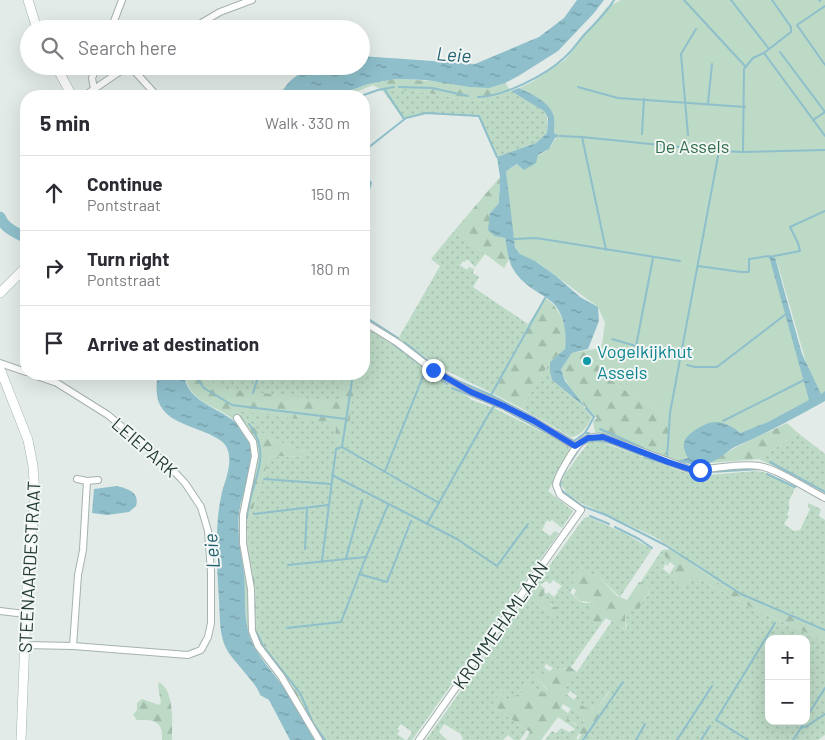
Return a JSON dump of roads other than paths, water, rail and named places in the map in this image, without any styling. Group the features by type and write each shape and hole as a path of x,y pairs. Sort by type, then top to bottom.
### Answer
{"street":[{"path":"28,0 34,20"},
{"path":"114,20 122,0"},
{"path":"206,20 220,12 252,0"},
{"path":"61,75 69,90"},
{"path":"93,75 94,89 115,75"},
{"path":"137,75 151,90"},
{"path":"0,294 20,273"},
{"path":"370,326 398,343 433,370 471,392 534,421 575,446 588,438 597,436 689,469 757,466 770,469 825,498"},
{"path":"0,363 20,370"},
{"name":"STEENAARDESTRAAT","path":"0,369 28,440 33,466 35,496 24,645 21,740"},
{"name":"LEIEPARK","path":"24,645 73,646 184,656 201,650 208,637 211,623 211,572 208,531 201,506 185,483 169,466 108,415 57,382 50,380"},
{"path":"237,418 253,442 255,456 242,515 243,543 251,589 252,631 258,646 281,676 319,740"},
{"name":"KROMMEHAMLAAN","path":"419,740 581,510 560,495 556,485 559,475 575,446"},
{"path":"77,479 87,481 98,480"},
{"path":"73,646 78,575 83,550 87,481"},
{"path":"0,611 26,614"}],"water":[{"name":"Leie","path":"577,0 604,0 558,51 520,75 505,83 489,88 469,87 426,80 396,79 368,84 352,90 283,90 299,75 370,75 370,57 475,64 539,37 564,18"},
{"path":"519,88 540,99 549,107 554,117 554,133 560,136 555,138 549,149 538,155 536,163 524,170 517,164 506,171 515,247 520,254 535,261 580,297 598,307 599,321 588,349 572,353 561,369 565,381 586,408 552,380 550,362 565,349 565,330 559,311 552,302 526,284 517,275 510,262 505,238 495,236 488,230 490,213 499,203 500,177 497,157 536,143 547,133 548,118 544,111 511,91"},
{"path":"769,256 775,258 802,354 821,394 825,391 825,401 772,430 735,447 713,462 696,465 675,461 688,458 684,448 685,440 691,433 703,425 713,422 722,423 740,433 768,422 809,400"},
{"name":"Leie","path":"158,380 186,380 192,393 207,405 235,422 248,439 251,448 250,466 239,513 247,627 256,650 288,694 315,740 290,740 269,700 260,695 259,691 224,645 220,620 217,532 219,505 227,476 229,453 224,443 168,415 158,400"},
{"path":"117,486 135,494 136,506 129,512 107,515 92,513 94,489"}],"waterway":[{"path":"478,97 499,93 524,84 556,65 604,14 614,0"},
{"path":"684,0 745,66"},
{"path":"731,0 769,49"},
{"path":"772,0 791,27 791,32 764,53 825,136"},
{"path":"825,6 797,25 825,65"},
{"path":"688,135 681,54 696,29"},
{"path":"780,52 825,112"},
{"path":"666,457 670,413 719,151 743,152 744,69 753,58 764,53"},
{"path":"708,103 712,64"},
{"path":"370,93 394,87"},
{"path":"399,87 432,88 468,96"},
{"path":"578,87 618,98 745,107"},
{"path":"385,90 404,119"},
{"path":"642,134 644,99"},
{"path":"813,120 825,112"},
{"path":"370,146 406,118 426,113 479,116 497,157"},
{"path":"560,136 582,137 606,250"},
{"path":"582,137 719,151"},
{"path":"743,152 825,150"},
{"path":"370,182 370,186"},
{"path":"769,257 800,251 790,227 825,211"},
{"path":"0,217 8,227 20,235"},
{"path":"514,239 536,238 680,261"},
{"path":"698,266 749,272 749,259 769,256"},
{"path":"612,339 636,346 653,258"},
{"path":"456,380 491,395 545,298"},
{"path":"687,365 717,367 786,314"},
{"path":"370,320 398,338"},
{"path":"404,342 442,372"},
{"path":"392,343 402,351"},
{"path":"645,348 679,358"},
{"path":"406,354 447,384"},
{"path":"385,471 424,374"},
{"path":"723,421 806,379"},
{"path":"198,380 204,388 232,405 346,419"},
{"path":"253,393 257,380"},
{"path":"342,447 352,380"},
{"path":"452,388 494,405"},
{"path":"491,395 535,418"},
{"path":"427,524 487,417 494,406 498,407"},
{"path":"586,408 594,417 585,433 589,433"},
{"path":"505,410 560,440"},
{"path":"247,518 260,459 260,448 249,424"},
{"path":"600,429 643,448"},
{"path":"557,431 574,441 585,433"},
{"path":"585,443 591,441 606,442 641,455"},
{"path":"570,463 581,446"},
{"path":"322,561 336,449 342,447 439,503"},
{"path":"644,457 694,473 760,469"},
{"path":"770,462 825,492"},
{"path":"567,467 561,479 560,489 582,506 606,515 665,545 741,594 825,630"},
{"path":"767,474 795,487"},
{"path":"332,475 457,539 497,566 528,524"},
{"path":"264,479 331,484"},
{"path":"346,558 362,500"},
{"path":"254,514 328,505"},
{"path":"366,557 388,505"},
{"path":"305,549 307,508"},
{"path":"590,516 609,524"},
{"path":"359,574 387,582 411,521"},
{"path":"615,527 652,548"},
{"path":"287,628 341,622 366,557 288,565"},
{"path":"748,740 716,720 775,623"},
{"path":"257,633 263,646 300,693 313,723 325,740"},
{"path":"583,740 623,682"},
{"path":"677,740 712,686"},
{"path":"810,712 825,688"},
{"path":"793,740 801,728 825,714"},
{"path":"636,740 645,724"},
{"path":"701,740 710,726"}],"place":[{"name":"Vogelkijkhut Assels","path":"587,361"}],"park label":[{"name":"De Assels","path":"692,146"}]}
